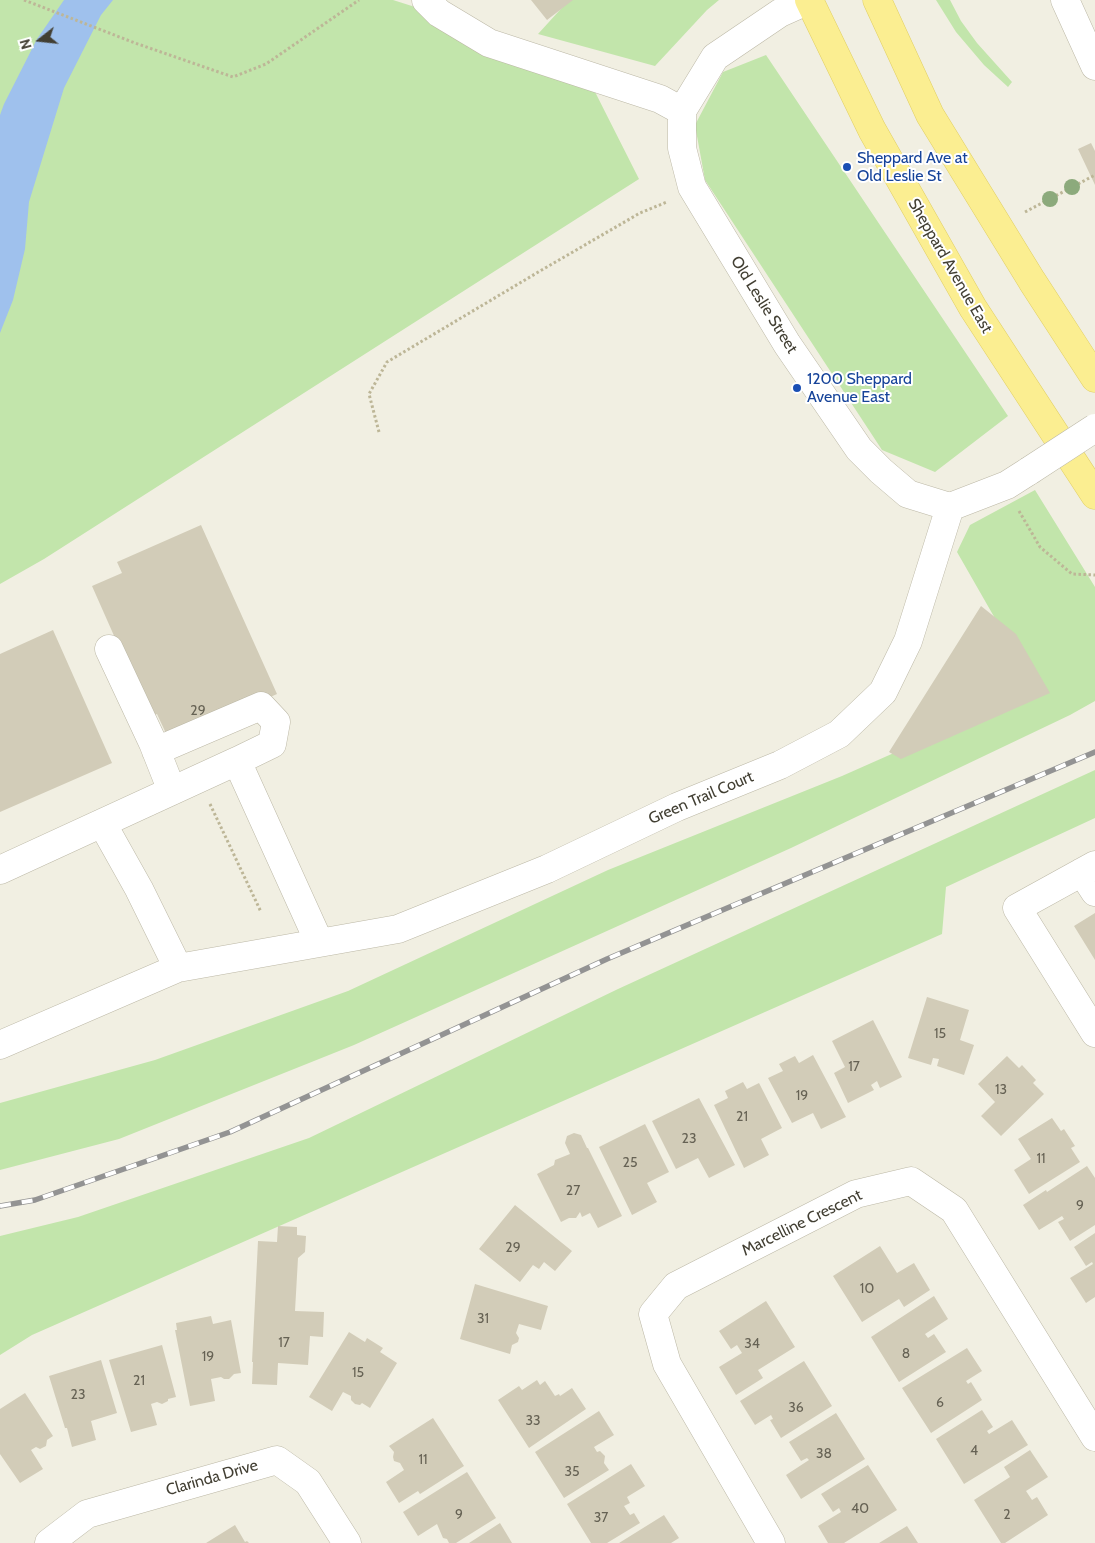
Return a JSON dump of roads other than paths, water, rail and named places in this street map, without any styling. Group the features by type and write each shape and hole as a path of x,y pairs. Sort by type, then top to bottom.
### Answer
{"main road":[{"name":"Sheppard Avenue East","path":"809,0 872,130 973,308 1095,495"},
{"path":"877,0 930,115 1032,281 1095,378"}],"street":[{"path":"426,0 439,13 489,43 660,100 682,111 715,57 780,13 809,0"},
{"path":"1065,0 1095,66"},
{"name":"Old Leslie Street","path":"682,111 682,148 692,187 787,344 859,449 881,471 908,494 950,507"},
{"path":"950,507 1007,485 1095,428"},
{"name":"Green Trail Court","path":"0,1045 178,968 398,929 547,869 677,807 780,765 839,734 883,692 908,641 950,507"},
{"path":"109,649 156,751 172,791"},
{"path":"0,870 272,744 276,722 261,706 156,751"},
{"path":"237,761 319,942"},
{"path":"102,823 139,889 178,968"},
{"path":"1091,876 1017,908 1095,1033"},
{"name":"Marcelline Crescent","path":"771,1543 667,1364 653,1314 676,1286 856,1194 911,1181 954,1210 1095,1436"},
{"name":"Clarinda Drive","path":"49,1543 87,1514 277,1460 308,1482 347,1543"}],"water":[{"path":"64,0 113,0 101,15 64,88 29,202 25,249 13,300 0,333 0,115 37,39"}],"railway":[{"path":"0,1206 35,1200 230,1132 607,959 1095,752"}],"place":[{"name":"Sheppard Ave at Old Leslie St","path":"847,167"},
{"name":"1200 Sheppard Avenue East","path":"797,388"}]}
